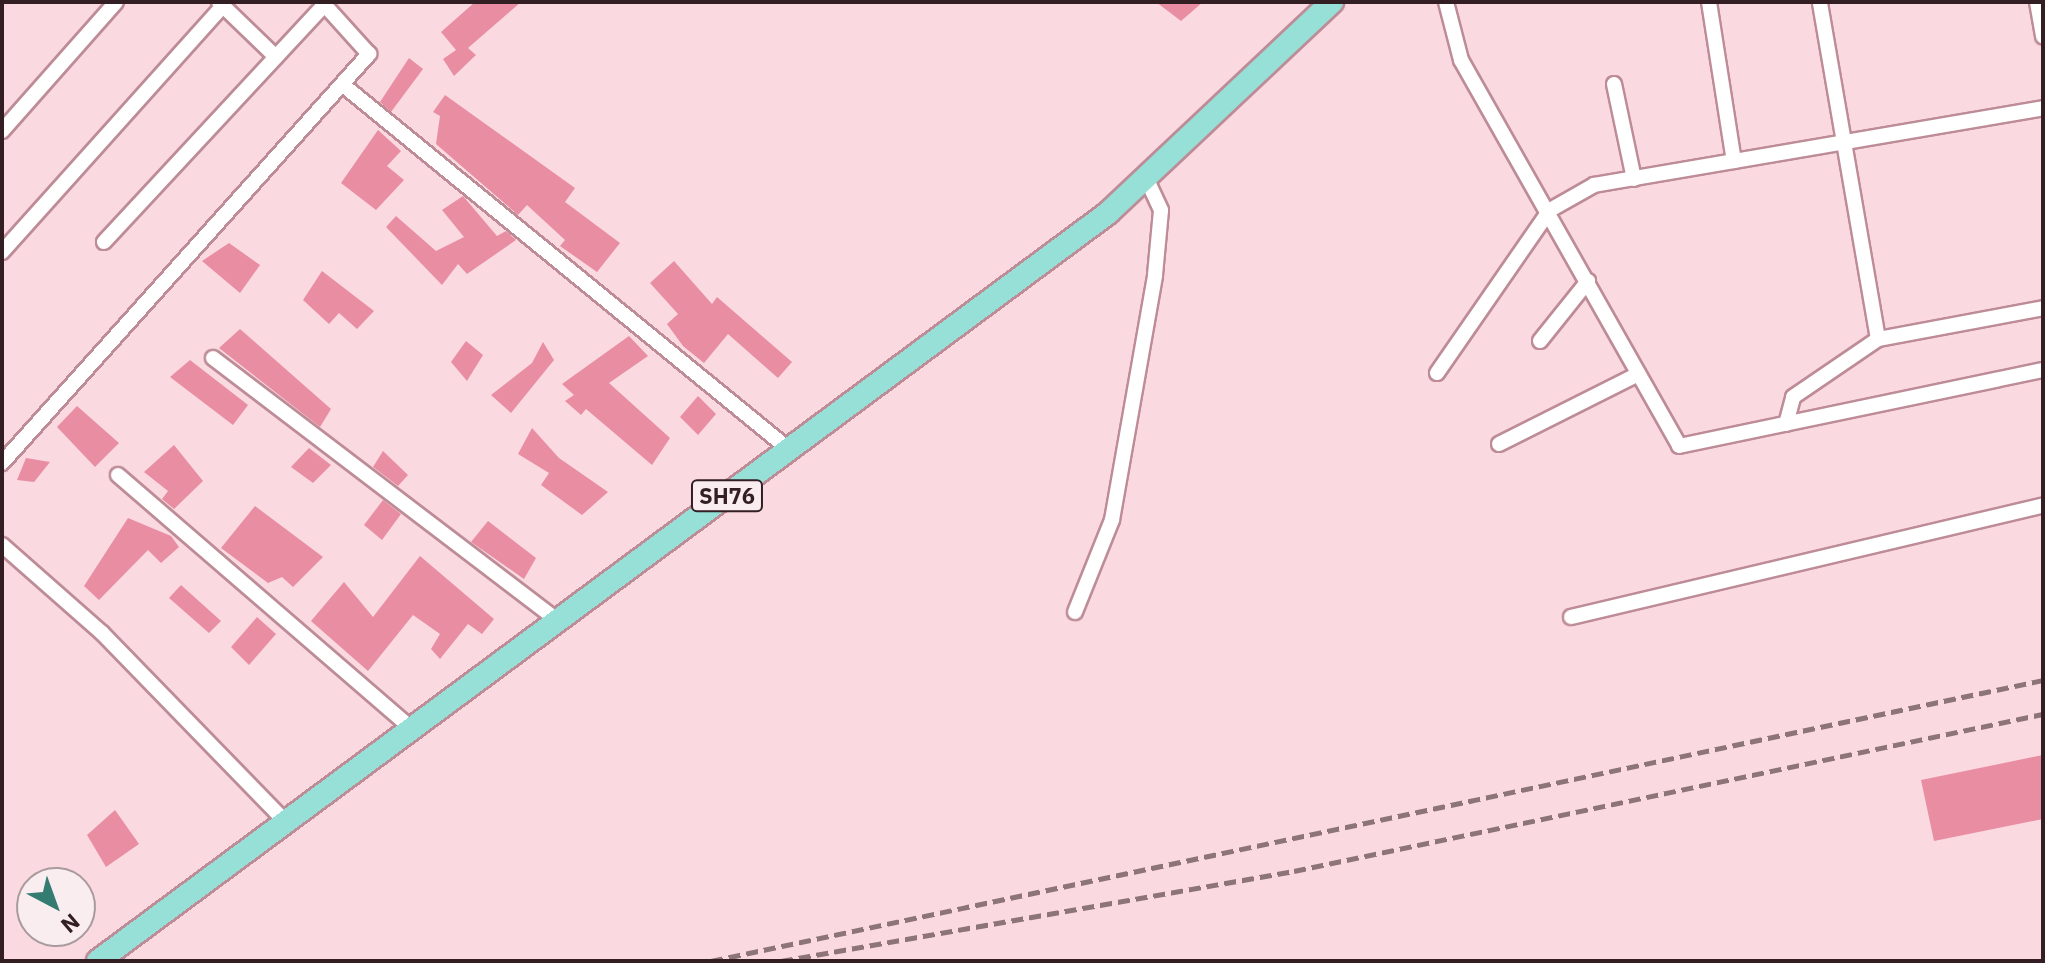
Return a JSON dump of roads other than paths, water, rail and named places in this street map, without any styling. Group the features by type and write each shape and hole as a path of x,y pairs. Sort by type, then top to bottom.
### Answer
{"main road":[{"name":"SH76","path":"98,961 557,620 791,451 1146,178 1332,2"}],"street":[{"path":"2,131 116,2"},
{"path":"1446,2 1461,60 1550,210 1679,446 2043,370"},
{"path":"1709,2 1734,161"},
{"path":"1820,2 1878,339"},
{"path":"2037,2 2043,36"},
{"path":"2,252 221,4 276,57"},
{"path":"2,463 369,54 323,4 104,242"},
{"path":"1614,84 1634,179"},
{"path":"343,85 791,451"},
{"path":"1437,373 1550,210 1594,185 2043,108"},
{"path":"1075,612 1112,520 1155,275 1161,210 1146,178"},
{"path":"1540,341 1588,281"},
{"path":"1786,424 1793,397 1878,339 2043,308"},
{"path":"213,358 557,620"},
{"path":"1499,444 1638,374"},
{"path":"118,475 411,728"},
{"path":"1571,617 2043,505"},
{"path":"2,545 102,633 285,821"}],"railway":[{"path":"711,961 2043,680"},
{"path":"781,961 1294,871 2043,714"}]}
